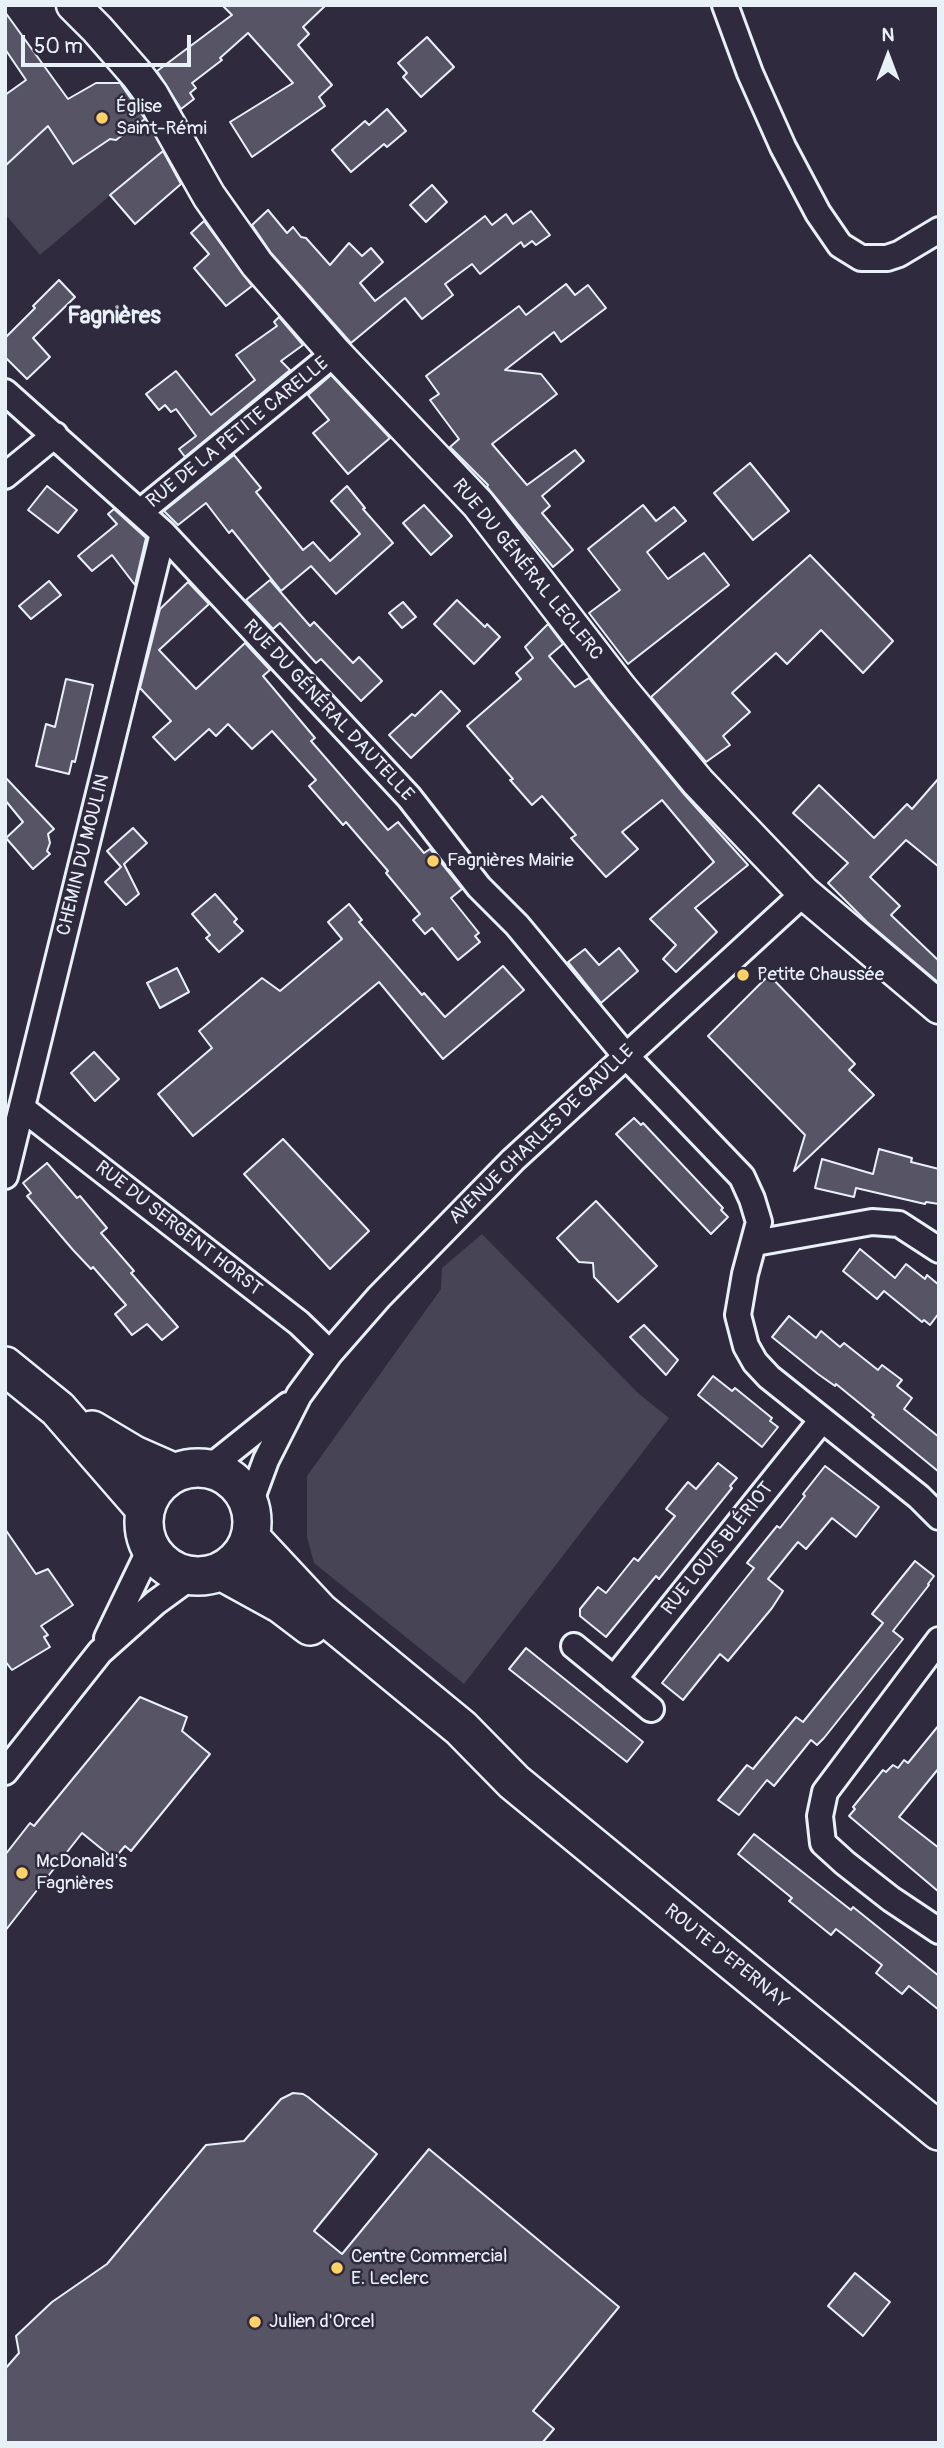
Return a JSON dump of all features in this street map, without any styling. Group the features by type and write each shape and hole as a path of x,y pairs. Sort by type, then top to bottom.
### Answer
{"main road":[{"path":"5,1366 58,1409 134,1455 192,1471 223,1473 232,1480 243,1492 250,1521 239,1557 206,1574 178,1573 161,1564 150,1549 144,1524 145,1508 162,1482 192,1471"},
{"path":"58,1409 145,1508"},
{"name":"ROUTE D'EPERNAY","path":"250,1521 320,1612 461,1728 514,1782 939,2131"},
{"name":"ROUTE D'EPERNAY","path":"206,1574 281,1604 466,1751 514,1782"}],"street":[{"name":"RUE DU GÉNÉRAL LECLERC","path":"73,5 152,95 209,196 257,264 335,353 478,503 620,688 698,782 804,892 939,1007"},
{"path":"725,5 750,73 783,148 818,213 841,246 861,258 887,258 899,254 939,230"},
{"name":"RUE DE LA PETITE CARELLE","path":"140,512 335,353"},
{"name":"RUE DU GÉNÉRAL DAUTELLE","path":"5,392 163,533 409,797 479,887 517,925 625,1055 742,1177 759,1222 738,1315 746,1346 755,1362 769,1377 919,1497 939,1517"},
{"path":"5,476 55,435"},
{"name":"CHEMIN DU MOULIN","path":"5,1176 163,533"},
{"name":"AVENUE CHARLES DE GAULLE","path":"250,1521 266,1460 299,1395 330,1353 379,1297 477,1194 804,892"},
{"name":"RUE DU SERGENT HORST","path":"22,1108 288,1315 330,1353"},
{"path":"755,1243 872,1222 899,1224 939,1250"},
{"name":"AVENUE CHARLES DE GAULLE","path":"192,1471 299,1395"},
{"name":"RUE LOUIS BLÉRIOT","path":"614,1679 822,1420"},
{"path":"100,1651 150,1549"},
{"path":"5,1772 100,1651 155,1603 206,1574"},
{"path":"939,1640 825,1792 820,1816 823,1843 891,1899 939,1931"},
{"path":"574,1646 651,1709"}],"shaded area":[{"path":"151,115 167,147 40,255 5,214 5,167 49,124 77,163 116,135 121,140 122,136 138,124 142,125"},
{"path":"482,1234 638,1393 669,1418 464,1684 314,1563 307,1537 307,1476 441,1289 442,1268"}],"building":[{"path":"222,5 326,5 303,27 309,34 298,45 332,85 319,97 325,106 252,157 230,122 293,83 248,33 220,58 222,60 192,83 196,88 190,93 194,99 181,109 157,71 232,15"},
{"path":"5,12 68,99 96,83 120,83 145,119 116,140 110,139 73,164 48,126 5,166 5,95 26,80 5,49"},
{"path":"427,37 454,67 421,97 403,77 407,73 398,63"},
{"path":"387,109 406,131 387,147 384,144 351,172 332,150 365,121 369,125"},
{"path":"163,151 181,184 135,224 110,195"},
{"path":"432,185 447,202 426,222 410,205"},
{"path":"268,210 287,233 293,227 330,265 349,243 362,256 371,248 383,262 360,283 375,301 485,216 492,225 506,214 513,224 531,211 550,235 536,245 532,241 524,247 521,242 480,274 472,264 445,284 453,295 422,319 405,298 351,343 271,253 252,225"},
{"path":"204,221 252,286 226,306 194,268 209,254 191,233"},
{"path":"59,280 75,297 33,338 50,357 27,379 5,357 5,338"},
{"path":"566,284 575,295 588,285 606,308 561,342 554,332 505,370 541,374 557,394 492,444 527,485 575,450 584,461 542,496 550,506 542,513 573,550 553,567 488,485 450,447 459,439 430,400 439,394 426,376 519,306 526,315"},
{"path":"279,317 303,345 281,361 290,370 185,457 179,449 196,436 176,409 171,412 165,405 159,410 146,394 176,371 211,415 255,380 236,355 277,326 274,322"},
{"path":"331,375 390,438 348,474 313,433 329,420 308,395"},
{"path":"234,455 261,488 256,492 303,550 313,542 330,561 360,534 331,501 347,486 393,543 336,594 311,566 281,591 232,530 229,533 206,503 178,525 164,511"},
{"path":"750,463 789,511 753,540 714,493"},
{"path":"47,486 77,510 58,533 28,510"},
{"path":"424,505 452,536 431,555 403,523"},
{"path":"643,505 656,521 674,507 686,521 647,552 668,579 704,553 729,585 628,664 589,613 620,590 588,549"},
{"path":"114,509 146,538 135,585 112,555 92,571 78,556 117,524 108,514"},
{"path":"810,555 893,641 863,673 821,630 787,664 776,653 732,693 750,712 723,736 730,745 706,762 651,697"},
{"path":"270,580 310,626 314,622 353,663 359,657 382,681 361,701 321,659 316,663 280,623 273,629 246,600"},
{"path":"49,581 61,595 31,619 19,606"},
{"path":"188,582 209,604 159,650 196,689 245,643 270,670 263,676 315,738 311,741 388,830 398,822 424,853 430,849 462,889 451,898 479,933 475,936 480,942 458,960 432,928 425,934 413,920 420,914 386,873 388,871 346,822 343,825 309,786 316,780 272,731 252,749 228,724 216,736 209,729 175,760 153,737 171,721 140,688 160,609"},
{"path":"457,600 485,627 487,624 500,637 474,664 434,624"},
{"path":"403,602 416,617 402,628 389,613"},
{"path":"548,624 563,644 549,656 575,687 589,678 684,794 748,865 695,908 717,932 676,972 663,959 676,945 650,919 714,862 662,800 622,832 638,849 606,877 571,838 576,835 542,796 532,805 467,726 521,679 516,673 533,658 525,647"},
{"path":"66,679 93,685 75,762 72,761 69,774 36,766 46,724 55,727"},
{"path":"441,691 460,711 411,758 389,735 412,714 415,716"},
{"path":"5,777 54,829 48,834 50,843 47,851 50,854 33,869 6,838 23,822 5,800"},
{"path":"939,778 939,867 906,840 870,877 900,906 891,915 939,961 939,983 867,922 828,883 848,863 793,813 819,785 874,838 907,804 912,809"},
{"path":"133,828 147,843 124,864 139,894 126,905 105,882 121,867 107,851"},
{"path":"215,894 237,919 234,922 243,931 219,952 206,938 210,935 192,914"},
{"path":"349,904 362,920 359,922 422,995 424,993 445,1017 503,966 524,990 443,1059 379,982 193,1136 158,1094 212,1048 199,1031 262,978 280,991 342,939 328,922"},
{"path":"619,948 638,971 601,1003 568,962 585,949 599,965"},
{"path":"177,968 189,992 160,1008 147,983"},
{"path":"769,975 855,1064 849,1070 874,1095 794,1171 805,1135 708,1036"},
{"path":"94,1052 119,1079 95,1101 71,1073"},
{"path":"634,1118 641,1125 643,1123 723,1208 721,1210 728,1217 711,1234 616,1134"},
{"path":"283,1139 369,1231 330,1269 244,1174"},
{"path":"879,1149 912,1158 911,1162 939,1169 939,1204 925,1204 856,1188 854,1197 815,1188 822,1159 873,1174"},
{"path":"47,1163 107,1228 101,1233 134,1271 131,1273 178,1327 162,1340 147,1324 132,1335 115,1314 126,1305 93,1267 91,1269 73,1250 27,1196 31,1193 23,1183"},
{"path":"596,1201 657,1266 618,1302 594,1277 593,1263 579,1262 557,1238"},
{"path":"860,1249 895,1278 906,1264 925,1279 927,1275 939,1285 939,1313 930,1325 924,1320 922,1322 884,1291 877,1299 843,1271"},
{"path":"789,1316 816,1338 821,1331 840,1347 844,1343 878,1370 882,1365 902,1380 897,1386 912,1398 904,1409 939,1437 939,1472 836,1384 835,1386 818,1374 772,1337"},
{"path":"644,1325 678,1360 666,1375 630,1337"},
{"path":"713,1376 732,1391 735,1388 772,1418 770,1421 778,1427 762,1447 698,1395"},
{"path":"718,1463 737,1478 730,1486 732,1488 659,1579 656,1576 606,1637 580,1616 580,1609 598,1587 606,1593 634,1558 638,1561 675,1516 666,1509 688,1482 696,1489"},
{"path":"825,1466 879,1507 856,1537 832,1518 806,1549 798,1542 768,1579 783,1591 772,1608 728,1661 720,1654 683,1700 662,1683 754,1568 747,1563 777,1526 780,1528"},
{"path":"5,1529 36,1574 48,1569 73,1605 41,1626 48,1635 44,1637 50,1647 12,1670 5,1661"},
{"path":"915,1561 934,1576 893,1631 903,1639 824,1738 817,1745 811,1740 774,1786 767,1780 739,1815 718,1800 747,1765 753,1769 796,1717 803,1722 883,1623 872,1614"},
{"path":"526,1648 643,1742 627,1762 509,1669"},
{"path":"140,1697 187,1717 182,1731 210,1754 131,1851 125,1846 114,1859 82,1833 5,1931 5,1855 30,1823 34,1826"},
{"path":"939,1725 939,1768 899,1817 939,1848 939,1892 849,1816 855,1809 853,1807 883,1770 886,1772 893,1765 898,1768 904,1760 908,1763"},
{"path":"754,1834 851,1910 853,1907 939,1976 939,2010 909,1986 902,1994 876,1973 882,1965 836,1929 831,1935 789,1901 792,1898 738,1854"},
{"name":"Centre Commercial E. Leclerc","path":"293,2093 308,2097 377,2154 314,2231 342,2254 429,2149 619,2307 533,2411 554,2429 542,2443 5,2443 5,2369 19,2353 16,2336 52,2302 107,2264 206,2145 244,2141 281,2099"},
{"path":"855,2273 890,2302 863,2336 828,2306"}],"place":[{"name":"Église Saint-Rémi","path":"102,118"},
{"name":"Fagnières Mairie","path":"433,861"},
{"name":"Petite Chaussée","path":"743,975"},
{"name":"McDonald's Fagnières","path":"22,1873"},
{"name":"Centre Commercial E. Leclerc","path":"337,2268"},
{"name":"Julien d'Orcel","path":"255,2322"}],"district":[{"name":"Fagnières","path":"114,317"}]}
